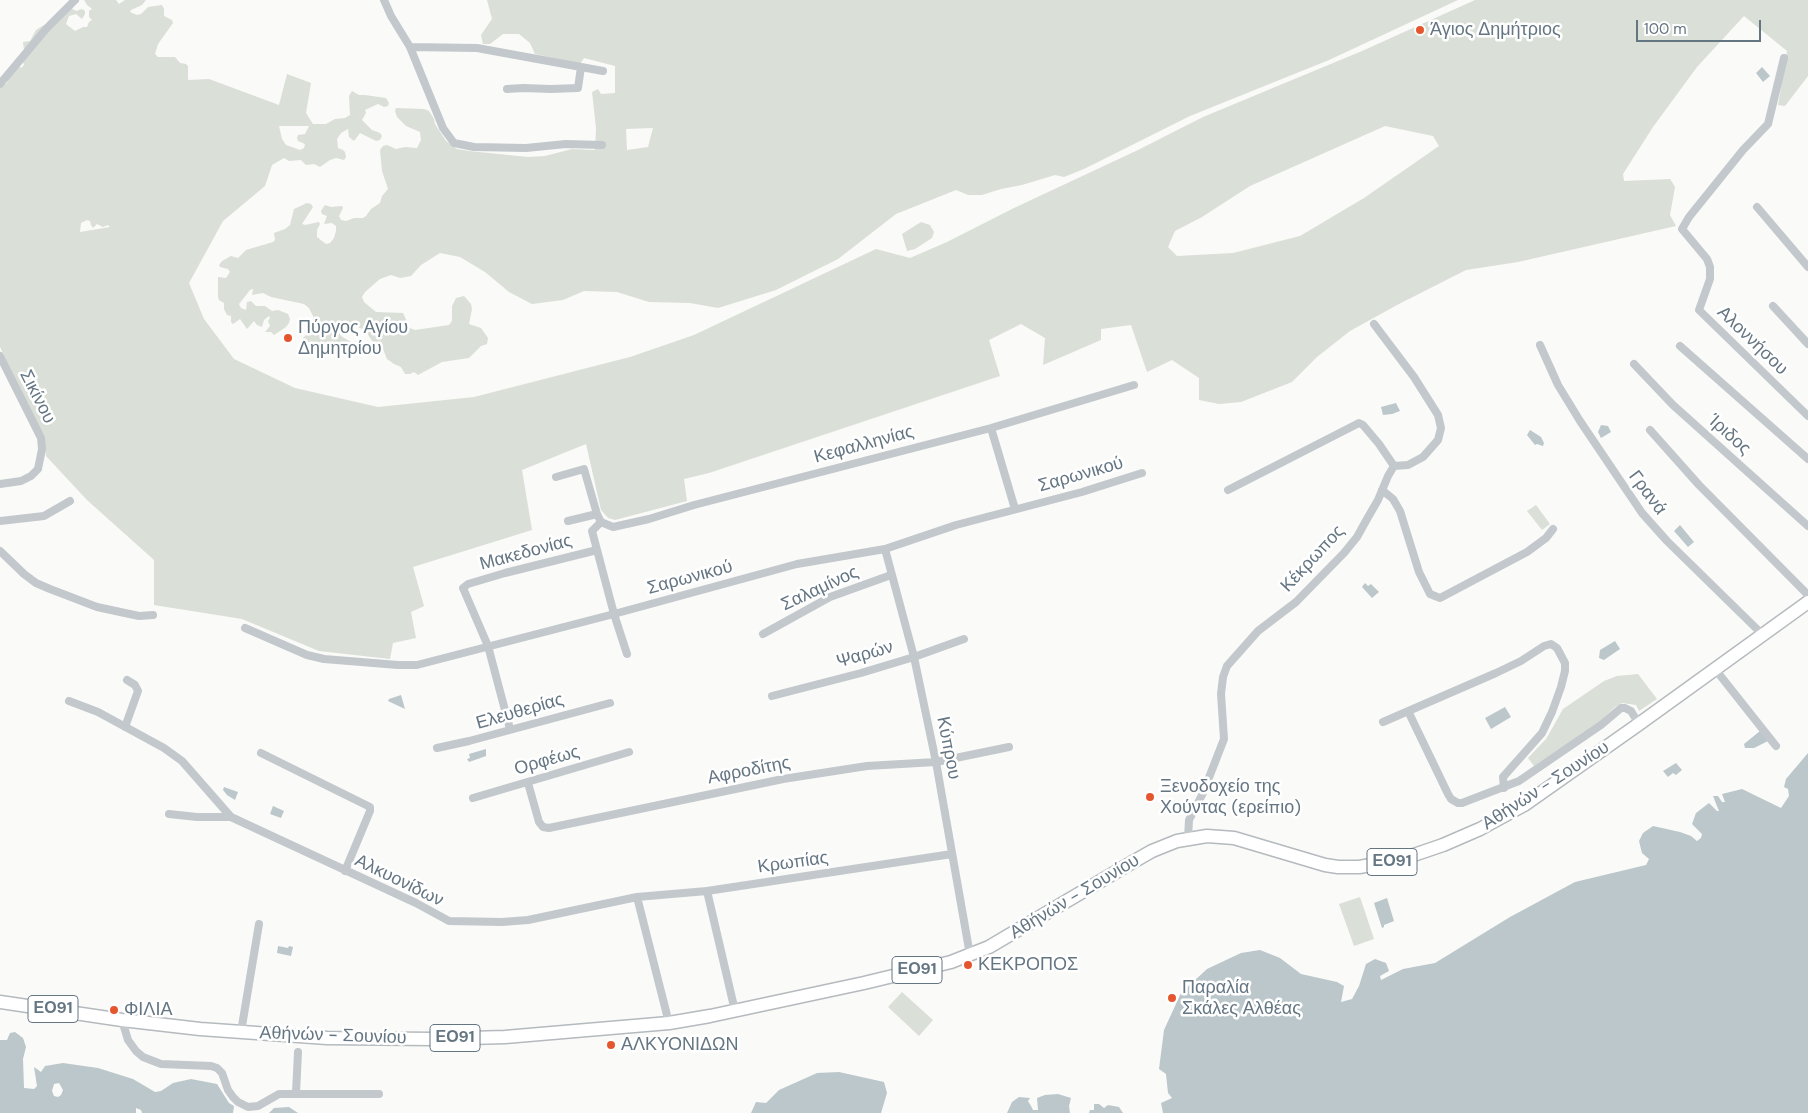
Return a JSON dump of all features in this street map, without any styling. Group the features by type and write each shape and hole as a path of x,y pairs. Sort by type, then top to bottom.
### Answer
{"main road":[{"name":"Αθήνών - Σουνίου","path":"0,1002 192,1028 327,1038 505,1037 669,1023 734,1011 921,970 951,962 989,947 1152,851 1188,838 1207,836 1234,838 1325,865 1338,867 1359,867 1396,861 1452,841 1506,816 1639,724 1808,602"}],"street":[{"path":"0,84 46,29 75,0"},
{"path":"384,0 410,47 442,128 454,143 474,147 526,148 566,144 602,145"},
{"path":"410,47 477,48 603,71"},
{"name":"Αλοννήσου","path":"1784,58 1768,124 1743,150 1689,216 1682,229 1707,259 1710,267 1710,279 1699,310 1808,416"},
{"path":"507,89 578,88 580,67"},
{"path":"1757,207 1808,267"},
{"path":"1773,306 1808,344"},
{"path":"1228,490 1359,423 1380,444 1394,466 1408,465 1423,457 1438,440 1441,428 1438,415 1419,384 1374,324"},
{"name":"Γρανά","path":"1540,345 1558,385 1642,513 1667,541 1762,635"},
{"path":"1680,346 1808,459"},
{"name":"Σικίνου","path":"0,356 41,438 42,449 38,469 31,476 21,481 0,484"},
{"name":"Ίριδος","path":"1634,364 1673,405 1808,526"},
{"name":"Κεφαλληνίας","path":"601,522 613,526 648,519 991,428 1134,385"},
{"path":"991,428 1015,509"},
{"path":"1650,430 1699,485 1808,595"},
{"name":"Κέκρωπος","path":"1188,838 1189,820 1203,793 1224,739 1221,694 1223,677 1228,666 1258,631 1296,602 1344,553 1357,537 1394,466"},
{"path":"556,477 584,469 601,522 592,531 614,614 627,654"},
{"name":"Σαρωνικού","path":"245,628 307,655 324,659 416,665 797,564 885,549 956,525 1082,492 1142,473"},
{"path":"1382,490 1393,500 1400,511 1419,572 1430,594 1440,598 1527,552 1546,538 1553,530"},
{"path":"0,521 44,516 70,501"},
{"path":"568,520 597,514"},
{"name":"Κύπρου","path":"885,549 914,657 936,762 970,955"},
{"name":"Μακεδονίας","path":"488,646 463,588 468,584 505,573 597,550"},
{"path":"0,551 36,583 97,607 138,616 153,615"},
{"name":"Σαλαμίνος","path":"763,634 830,597 891,575"},
{"name":"Ψαρών","path":"772,696 914,657 964,639"},
{"path":"1383,722 1440,699 1496,673 1544,646 1552,644 1557,648 1565,663 1565,671 1552,712 1542,733 1503,777 1504,788"},
{"path":"488,646 510,729"},
{"path":"1715,669 1776,746"},
{"path":"125,727 138,690 127,680"},
{"name":"Αλκυονίδων","path":"69,701 98,712 164,748 182,761 231,817 416,903 449,921 462,923 528,920 638,897"},
{"name":"Ελευθερίας","path":"437,748 470,742 510,729 610,703"},
{"path":"1408,711 1448,794 1453,801 1458,803 1519,781 1601,725 1621,708 1631,712 1639,724"},
{"name":"Αφροδίτης","path":"528,782 539,822 543,827 549,828 783,780 867,766 936,762 1009,747"},
{"name":"Ορφέως","path":"473,798 630,752"},
{"path":"261,753 370,807 345,871"},
{"path":"169,814 197,817 231,817"},
{"name":"Κρωπίας","path":"638,897 707,891 952,854"},
{"path":"707,891 734,1011"},
{"path":"638,897 669,1023"},
{"path":"241,1032 259,924"},
{"path":"122,1020 128,1040 143,1057 161,1064 211,1066 217,1068 222,1073 228,1090 242,1105 258,1106 275,1095 296,1093 378,1094"},
{"path":"296,1093 298,1052"}],"shaded area":[{"path":"84,0 116,0 119,4 125,0 146,0 142,5 131,10 130,12 137,15 141,14 148,7 162,5 164,16 172,20 173,23 158,44 155,54 158,57 175,57 180,63 186,64 188,66 188,80 209,79 279,105 287,74 311,83 306,113 313,124 326,124 335,119 345,118 350,115 349,96 352,91 359,95 386,98 389,103 388,106 384,107 378,104 365,110 366,113 362,120 372,130 380,133 382,136 380,140 376,141 360,133 354,141 349,137 348,129 341,133 337,139 338,148 345,152 346,157 344,160 336,158 320,167 314,164 306,165 301,160 289,161 284,158 272,165 265,186 223,221 189,283 204,319 234,359 295,388 378,407 474,397 630,357 694,335 876,249 910,258 947,242 1203,117 1362,51 1475,0 1808,0 1808,76 1785,106 1778,105 1787,51 1744,16 1697,67 1653,127 1623,174 1624,181 1670,179 1675,187 1670,215 1676,226 1518,262 1466,270 1350,331 1317,357 1292,382 1241,402 1219,404 1199,400 1199,378 1172,360 1147,372 1131,325 1101,329 1101,340 1043,365 1045,338 1021,324 989,340 1000,376 709,473 684,479 687,501 615,520 608,518 601,510 586,444 522,470 532,530 413,567 424,606 411,612 416,638 393,643 390,659 319,651 242,619 154,605 154,560 87,500 46,456 44,438 0,347 0,85 6,84 8,81 6,79 19,66 21,68 24,65 23,42 30,41 36,30 44,25 52,24 70,9 76,11 82,9 85,11 85,14 82,19 76,14 69,16 66,24 75,31 87,27 92,20 89,17 89,11 92,9","holes":["279,126 309,126 305,134 298,135 297,138 298,141 305,144 304,148 300,150 286,145 282,139","1385,126 1433,136 1439,146 1364,198 1300,236 1233,253 1177,256 1168,247 1175,231 1202,217 1250,186","87,220 90,221 93,228 97,224 103,227 108,225 110,227 80,232 81,223"]},
{"path":"487,0 1458,0 1329,60 1190,116 1084,169 1064,177 1055,175 982,195 968,195 956,190 896,214 838,259 776,290 718,308 690,303 649,302 617,292 584,291 563,300 532,304 509,292 485,272 460,257 440,253 421,265 411,276 400,278 391,275 380,279 362,297 364,302 376,312 403,313 410,328 415,330 449,325 452,321 452,306 456,298 464,296 471,304 472,309 469,324 481,328 488,338 487,344 481,346 469,358 442,362 418,375 414,372 405,374 401,367 387,359 383,349 374,344 365,330 350,324 339,327 339,333 359,347 356,354 339,348 306,342 303,338 307,334 314,332 311,325 315,320 309,308 304,304 271,297 263,293 252,295 253,289 250,290 239,304 241,308 246,310 247,302 251,301 256,306 265,306 272,311 278,310 288,314 289,323 274,335 271,332 265,332 270,326 269,316 264,320 262,327 254,321 247,329 240,319 233,324 231,316 227,315 224,309 224,303 218,297 218,277 226,278 230,272 228,269 220,267 219,265 222,261 231,256 238,258 246,250 273,242 275,240 274,233 290,225 294,209 307,203 313,207 302,224 319,222 317,237 326,244 330,243 334,238 336,226 332,223 324,224 327,216 322,214 321,211 325,205 331,207 342,206 343,208 339,216 341,220 346,221 366,216 371,209 380,203 382,196 388,189 382,171 380,150 383,146 387,145 396,149 405,147 417,148 421,140 420,132 406,126 397,117 396,108 424,109 429,111 446,141 457,149 528,157 545,156 572,149 595,150 596,128 592,92 598,89 601,94 615,93 615,66 584,58 580,64 535,54 530,43 519,34 503,34 490,44 483,44 481,35 492,19","holes":["653,128 648,147 627,150 626,129"]},
{"path":"1762,67 1770,76 1763,82 1756,73"},
{"path":"921,222 930,225 934,232 932,238 915,249 907,251 902,234"},
{"path":"1396,403 1400,411 1383,415 1381,407"},
{"path":"1601,425 1608,426 1611,432 1601,438 1598,432"},
{"path":"1530,430 1541,437 1544,443 1543,446 1535,445 1527,435"},
{"path":"1536,505 1550,524 1542,530 1527,511"},
{"path":"1680,525 1694,542 1688,547 1674,531"},
{"path":"1365,583 1368,586 1371,584 1379,592 1372,598 1362,587"},
{"path":"1615,641 1620,649 1604,660 1599,658 1600,650"},
{"path":"1638,674 1657,699 1639,711 1636,705 1622,703 1596,725 1534,766 1528,758 1546,739 1563,709 1604,681 1617,676"},
{"path":"401,695 405,709 388,701"},
{"path":"1505,707 1511,717 1491,729 1485,718"},
{"path":"1760,731 1768,741 1754,748 1745,748 1744,744"},
{"path":"486,749 486,756 469,762 467,759 470,758 469,754"},
{"path":"1808,753 1808,1113 1163,1113 1161,1103 1172,1098 1168,1093 1166,1074 1159,1069 1164,1030 1181,993 1207,969 1241,953 1260,950 1280,958 1301,974 1337,982 1344,986 1341,1002 1352,999 1359,986 1366,964 1375,959 1386,963 1389,971 1380,976 1381,980 1403,969 1435,963 1510,917 1575,882 1646,865 1649,859 1642,853 1639,841 1643,833 1653,826 1680,832 1691,836 1697,841 1701,838 1702,834 1692,824 1696,813 1709,803 1719,811 1713,796 1718,796 1722,802 1725,802 1722,794 1742,789 1781,808 1789,796 1788,789 1784,787 1786,779"},
{"path":"1676,763 1682,770 1676,775 1673,773 1668,777 1663,771"},
{"path":"224,787 238,792 235,800 227,795 223,790"},
{"path":"273,806 284,811 281,818 270,814"},
{"path":"1360,897 1374,939 1354,946 1339,904"},
{"path":"1387,898 1394,921 1384,925 1382,928 1374,903"},
{"path":"278,946 293,947 291,956 277,953"},
{"path":"902,992 933,1020 919,1036 888,1007"},
{"path":"15,1032 23,1038 26,1047 23,1059 24,1088 34,1089 37,1086 34,1067 41,1072 45,1066 63,1063 98,1068 133,1079 155,1092 161,1091 173,1083 191,1079 217,1084 229,1103 234,1106 233,1113 142,1113 141,1110 136,1108 136,1113 0,1113 0,1040 7,1040 10,1033","holes":["59,1083 63,1090 58,1097 54,1096 52,1091 54,1084"]},
{"path":"839,1072 884,1082 887,1093 881,1113 751,1113 756,1102 766,1103 779,1090 817,1073"},
{"path":"1058,1094 1071,1098 1070,1113 1007,1113 1012,1102 1019,1097 1030,1098 1028,1101 1033,1110 1038,1110 1037,1098"},
{"path":"1094,1104 1099,1104 1104,1108 1108,1105 1119,1107 1123,1113 1089,1113 1090,1110 1094,1110"},
{"path":"289,1107 298,1113 269,1113 274,1108"}],"place":[{"name":"Άγιος Δημήτριος","path":"1420,30"},
{"name":"Πύργος Αγίου Δημητρίου","path":"288,338"},
{"name":"Ξενοδοχείο της Χούντας (ερείπιο)","path":"1150,797"},
{"name":"ΚΕΚΡΟΠΟΣ","path":"968,965"},
{"name":"Παραλία Σκάλες Αλθέας","path":"1172,998"},
{"name":"ΦΙΛΙΑ","path":"114,1010"},
{"name":"ΑΛΚΥΟΝΙΔΩΝ","path":"611,1045"}]}
